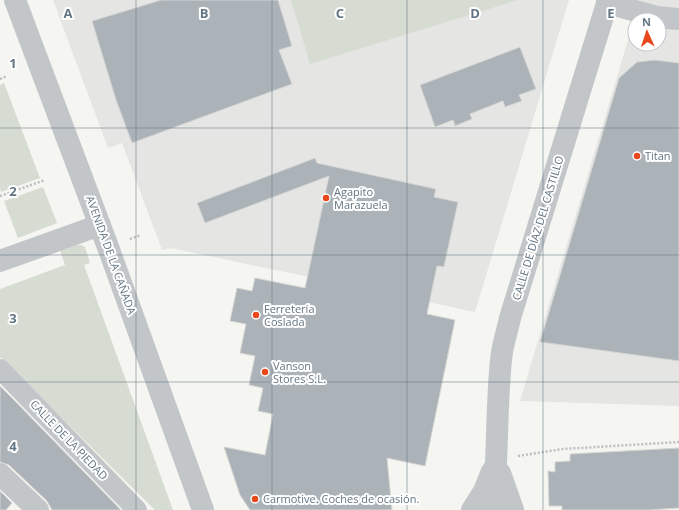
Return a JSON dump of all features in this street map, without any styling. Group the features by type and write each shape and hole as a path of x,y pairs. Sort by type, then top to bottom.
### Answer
{"street":[{"name":"AVENIDA DE LA CAÑADA","path":"16,0 100,225 203,510"},
{"path":"608,2 657,17 679,19"},
{"name":"CALLE DE DÍAZ DEL CASTILLO","path":"494,510 497,476 496,460 498,399 501,358 510,318 608,2"},
{"path":"0,261 100,225"},
{"name":"CALLE DE LA PIEDAD","path":"0,369 137,510"},
{"name":"CALLE DE DÍAZ DEL CASTILLO","path":"472,510 484,491 496,460"},
{"name":"CALLE DE DÍAZ DEL CASTILLO","path":"496,460 513,510"},
{"path":"0,474 38,510"}],"path":[{"path":"0,79 7,76"},
{"path":"0,196 45,180"},
{"path":"522,455 563,449 679,442"}],"shaded area":[{"name":"Agapito Marazuela","path":"53,0 569,0 475,312 171,248 162,250 122,143 108,148"},
{"path":"291,0 518,0 310,64"},
{"path":"640,0 679,0 679,406 520,401 627,43 627,52 667,52 667,12 636,12"},
{"path":"4,83 40,178 1,192 0,85"},
{"path":"43,187 57,223 18,238 4,201"},
{"path":"75,245 85,247 90,263 84,265 173,510 155,510 0,357 0,289 65,265 60,250"}],"building":[{"path":"161,0 278,0 292,46 279,50 292,84 132,143 116,100 92,21"},
{"path":"520,47 536,89 519,95 522,101 505,107 503,101 470,114 472,119 455,126 453,120 435,127 420,85"},
{"path":"655,60 679,63 679,361 540,342 619,78 637,62"},
{"path":"315,158 317,163 436,189 434,197 458,202 444,267 437,266 427,314 455,320 425,466 387,458 392,510 250,510 240,495 224,447 265,455 273,414 258,411 263,388 249,385 255,356 240,353 246,324 230,321 237,288 252,291 255,278 305,288 329,176 205,223 197,203"},
{"path":"0,386 121,510 52,510 47,501 9,465 0,462"},
{"path":"679,448 679,508 649,510 562,510 562,506 549,506 548,471 555,472 555,462 570,461 570,454"},
{"path":"0,491 12,503 6,510 0,510"}],"place":[{"name":"Titan","path":"637,156"},
{"name":"Agapito Marazuela","path":"326,198"},
{"name":"Ferretería Coslada","path":"256,315"},
{"name":"Vanson Stores S.L.","path":"265,372"},
{"name":"Carmotive. Coches de ocasión.","path":"255,499"}]}
